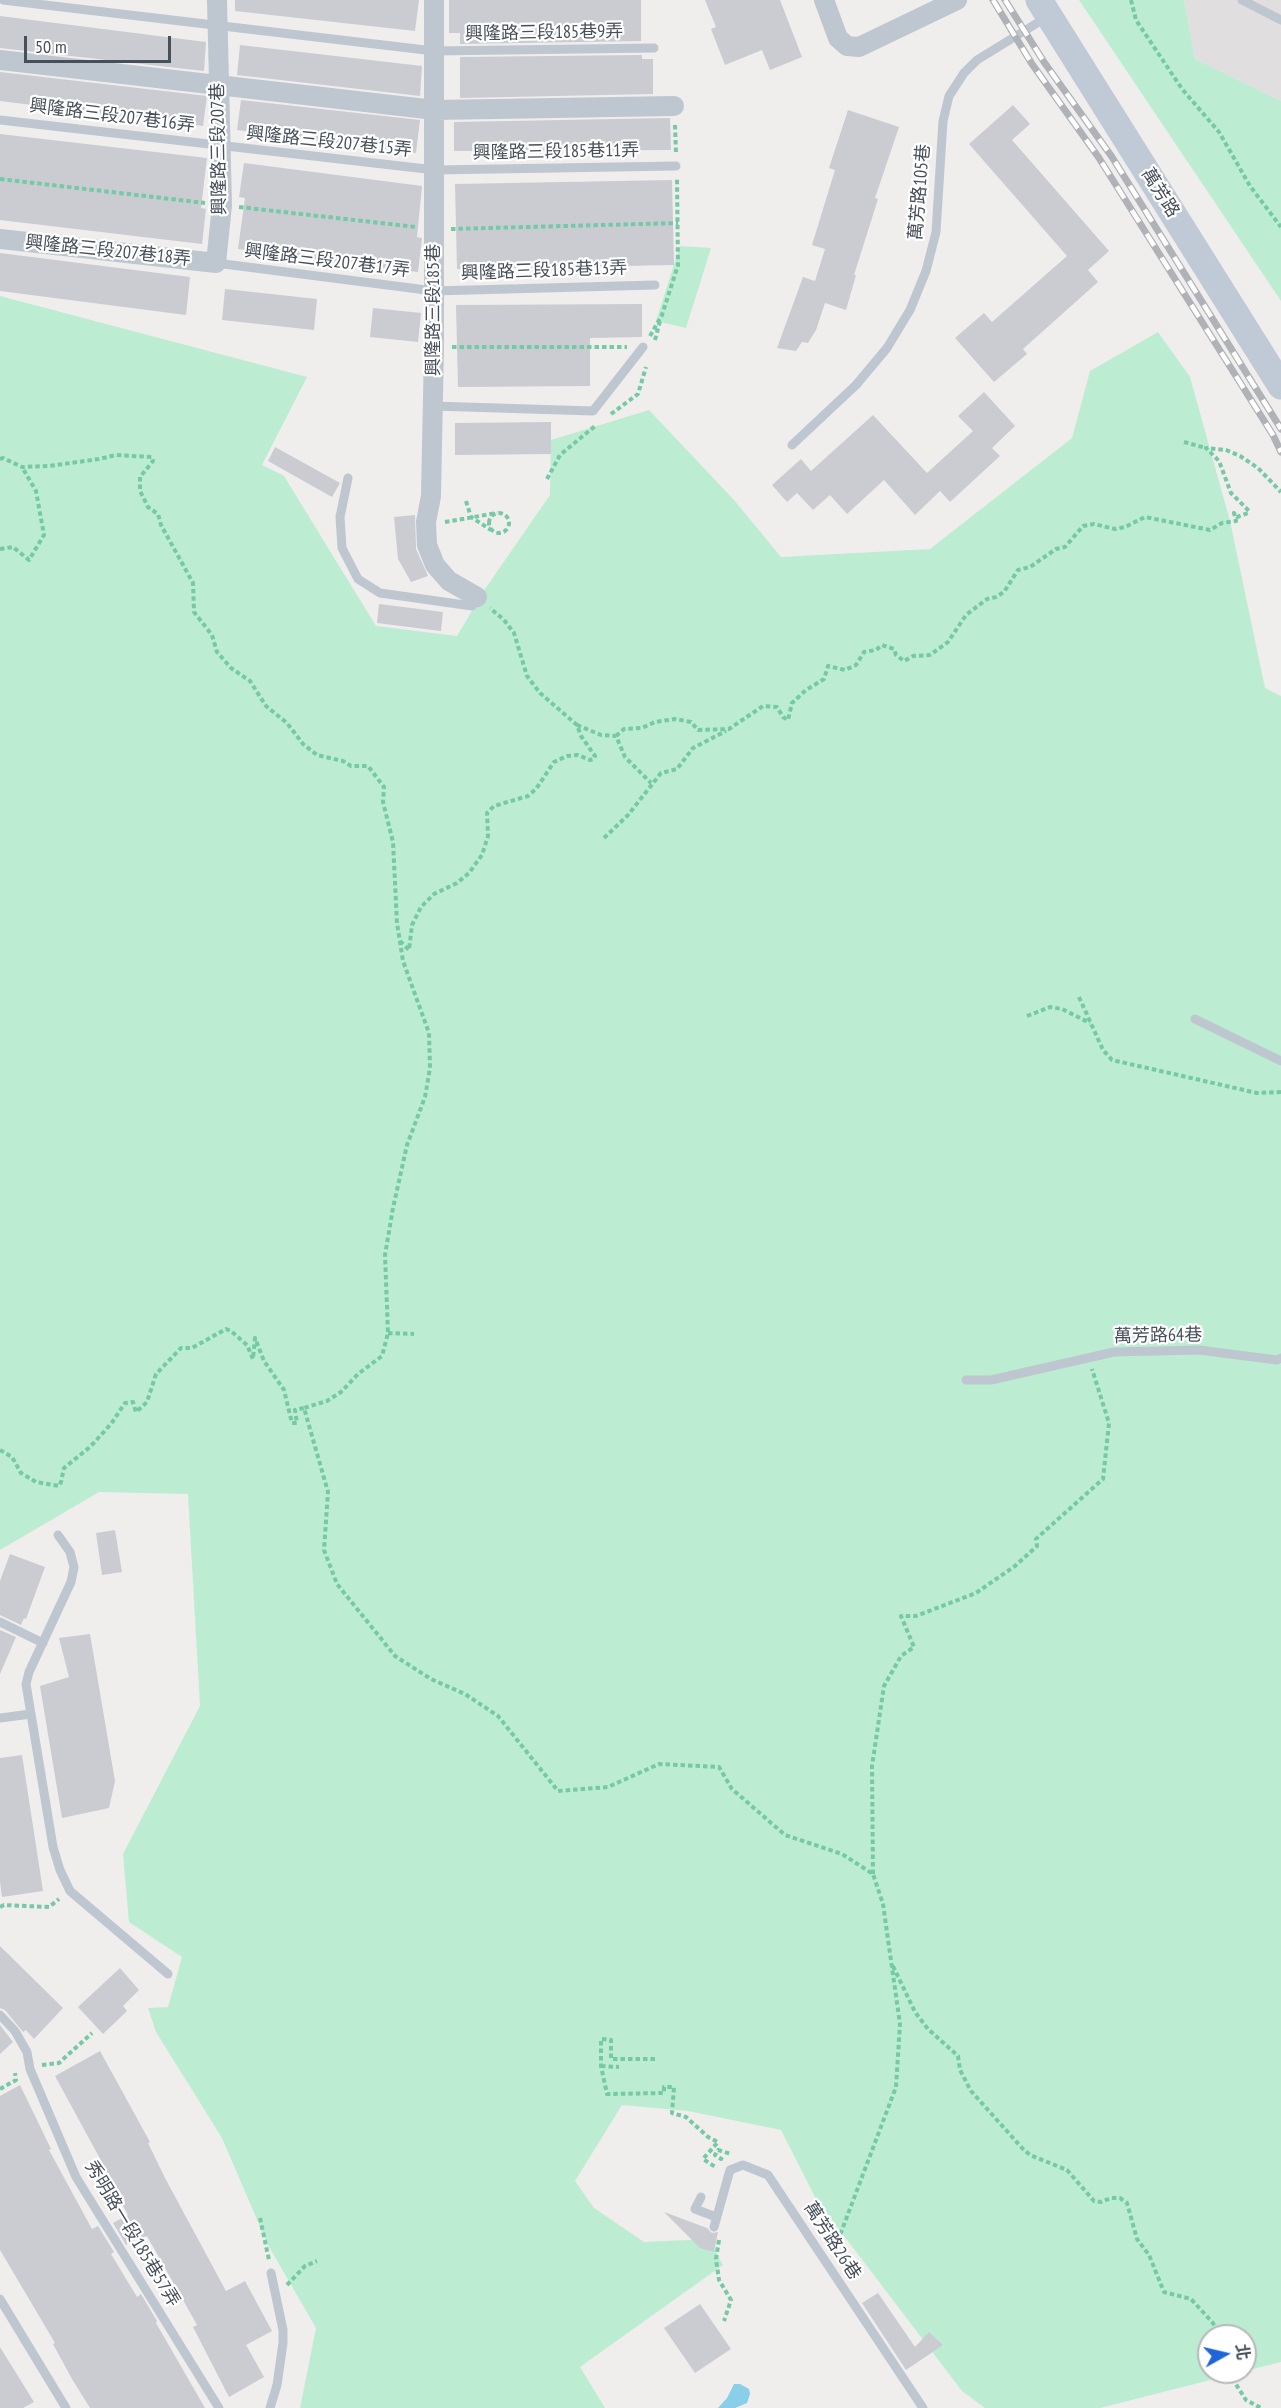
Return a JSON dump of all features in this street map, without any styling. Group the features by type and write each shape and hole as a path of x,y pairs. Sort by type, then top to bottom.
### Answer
{"street":[{"name":"興隆路三段207巷","path":"216,263 222,204 217,0"},
{"name":"興隆路三段185巷","path":"434,0 433,406 431,496 426,522 427,545 435,565 449,581 477,597"},
{"path":"824,0 838,38 847,46 859,47 957,0"},
{"name":"萬芳路","path":"1044,8 1281,386"},
{"path":"0,60 435,110 674,106"},
{"name":"興隆路三段207巷18弄","path":"0,239 216,263"}],"lane":[{"name":"興隆路三段185巷9弄","path":"3,0 434,51 654,48"},
{"path":"1242,0 1281,20"},
{"name":"萬芳路105巷","path":"792,445 856,385 887,348 910,310 926,270 936,232 943,121 949,96 964,73 977,60 1044,8"},
{"name":"興隆路三段207巷16弄","path":"0,120 219,146"},
{"name":"興隆路三段207巷15弄","path":"219,146 435,170"},
{"name":"興隆路三段185巷11弄","path":"435,170 676,166"},
{"name":"興隆路三段207巷17弄","path":"216,263 434,291"},
{"name":"興隆路三段185巷13弄","path":"434,291 655,285"},
{"path":"433,406 593,411 643,347"},
{"path":"348,478 340,517 342,548 358,579 380,593 472,606 477,597"},
{"path":"1195,1019 1281,1061"},
{"name":"萬芳路64巷","path":"966,1380 992,1380 1114,1352 1200,1350 1276,1360 1281,1358"},
{"path":"58,1535 70,1552 74,1567 72,1582 26,1684 53,1847 70,1891 168,1974"},
{"path":"0,1622 43,1643"},
{"path":"0,1718 31,1714"},
{"name":"秀明路一段185巷57弄","path":"0,2015 15,2031 27,2052 30,2070 76,2177 219,2408"},
{"name":"萬芳路26巷","path":"714,2227 730,2170 743,2165 768,2175 923,2408"},
{"path":"700,2197 695,2210 716,2217"},
{"path":"270,2408 277,2385 283,2343 283,2330 271,2273"},
{"path":"0,2299 66,2408"}],"path":[{"path":"1131,0 1136,20 1182,89 1219,132 1250,186 1281,227"},
{"path":"444,347 643,347 662,315 678,265 674,106"},
{"path":"0,179 434,230 678,223"},
{"path":"1184,442 1226,450 1240,456 1258,468 1281,492"},
{"path":"604,838 628,815 651,783 661,773 677,769 693,748 729,729 763,706 777,707 783,717 788,720 792,703 806,690 824,679 828,666 845,670 856,665 864,652 876,650 882,645 894,649 896,655 904,661 913,656 930,655 948,642 966,615 987,599 1004,592 1018,570 1030,567 1056,549 1065,547 1083,526 1094,524 1115,529 1125,527 1145,517 1210,530 1222,523 1236,521 1234,513 1237,516 1249,511 1231,493 1219,461 1206,448"},
{"path":"0,1450 12,1457 21,1473 36,1482 59,1486 62,1482 64,1468 90,1447 125,1404 133,1402 136,1412 147,1402 156,1374 181,1348 192,1348 226,1329 247,1345 253,1359 255,1338 264,1361 284,1390 292,1423 297,1423 294,1410 327,1401 341,1392 358,1374 382,1356 388,1333 385,1255 407,1145 425,1097 430,1068 429,1034 403,961 397,923 393,842 383,802 384,787 368,765 351,766 343,761 317,755 303,744 287,723 266,706 250,681 231,668 217,652 212,635 194,612 193,584 160,525 158,514 148,507 140,491 140,477 153,461 152,457 116,454 99,459 22,468"},
{"path":"0,459 3,458 22,468 36,491 44,535 29,560 13,547 0,549"},
{"path":"426,522 448,522 471,517 497,513 506,515 510,524 504,532 498,533 492,530 471,517 466,501"},
{"path":"492,530 489,520 497,513"},
{"path":"504,620 514,633 527,676 540,693 577,725 601,735 616,736 624,729 642,728 655,722 675,719 691,722 698,730 729,729"},
{"path":"400,940 409,950 412,925 421,907 434,894 457,883 469,873 482,855 488,836 487,813 494,806 528,796 536,789 554,762 567,756 578,755 594,759 577,725"},
{"path":"616,736 625,757 651,783"},
{"path":"1079,997 1103,1050 1112,1060 1257,1094 1281,1092"},
{"path":"1027,1016 1050,1007 1062,1009 1091,1023"},
{"path":"388,1333 414,1334"},
{"path":"828,2266 896,2088 900,2024 883,1904 873,1874 872,1766 884,1686 901,1656 914,1647 901,1616 916,1616 976,1593 1015,1566 1037,1546 1036,1539 1102,1479 1109,1423 1088,1357"},
{"path":"304,1408 328,1492 324,1550 337,1584 395,1656 431,1679 465,1694 498,1716 558,1791 608,1787 659,1764 719,1767 732,1789 785,1835 842,1854 873,1874"},
{"path":"0,1907 4,1905 49,1907 70,1891"},
{"path":"891,1960 915,2012 928,2029 958,2056 960,2070 971,2091 1023,2150 1068,2170 1094,2201 1120,2198 1127,2203 1137,2240 1149,2255 1164,2292 1191,2299 1213,2324"},
{"path":"655,2059 611,2059 611,2040 601,2039 602,2066 607,2094 664,2093 664,2087 674,2086 672,2113 686,2117 708,2137 718,2142 704,2159 711,2164"},
{"path":"602,2066 619,2067"},
{"path":"260,2218 271,2273"},
{"path":"714,2227 720,2231 716,2259 719,2280 731,2300 724,2321"},
{"path":"276,2297 298,2272 317,2261"},
{"path":"1235,2384 1245,2400 1261,2408"}],"shaded area":[{"path":"1184,0 1281,0 1281,101 1195,59"}],"green space":[{"path":"1079,0 1184,0 1195,59 1281,101 1281,301"},
{"path":"680,246 711,248 686,328 656,321"},
{"path":"0,296 307,377 262,465 284,476 376,626 457,636 485,589 550,495 551,440 649,410 734,500 781,557 930,549 1072,438 1090,371 1158,332 1190,377 1230,521 1265,688 1281,696 1281,2362 1257,2368 1257,2324 1197,2324 1197,2383 1100,2408 985,2408 962,2391 816,2199 781,2130 688,2111 622,2105 575,2181 594,2208 644,2242 709,2239 723,2265 580,2367 605,2408 300,2408 316,2328 268,2245 222,2138 156,2032 148,2008 168,2007 182,1957 129,1922 123,1854 200,1706 188,1494 99,1492 0,1550"}],"water":[{"path":"734,2384 740,2384 749,2389 747,2403 735,2408 718,2408 727,2398"}],"building":[{"path":"235,0 419,0 415,31 235,11"},
{"path":"449,0 641,0 641,41 460,44 460,33 449,33"},
{"path":"705,0 780,0 802,57 770,70 762,50 725,65 711,29 716,27"},
{"path":"0,16 206,42 204,71 0,48"},
{"path":"240,45 422,66 420,96 237,75"},
{"path":"642,55 642,59 653,59 653,94 460,98 460,57"},
{"path":"0,72 207,96 203,126 0,101"},
{"path":"241,100 420,120 416,153 237,130"},
{"path":"1013,105 1030,124 1012,140 1109,251 1088,270 1098,282 1023,349 1027,354 994,382 955,338 984,313 992,322 1067,256 969,144"},
{"path":"848,110 899,127 875,198 878,199 854,275 856,275 846,310 825,303 816,330 808,343 802,342 796,351 777,348 803,277 815,281 825,249 812,245 835,170 829,168"},
{"path":"670,118 671,150 454,151 454,122"},
{"path":"0,134 207,158 201,208 206,209 202,244 0,220"},
{"path":"244,163 422,186 417,237 422,238 418,272 238,249 245,198 239,197"},
{"path":"672,180 674,265 457,269 455,184"},
{"path":"0,253 190,277 186,315 0,291"},
{"path":"225,289 317,299 314,330 222,320"},
{"path":"642,304 642,337 590,338 590,386 458,387 456,305"},
{"path":"373,308 421,313 418,342 370,337"},
{"path":"984,392 1015,426 992,448 1000,456 950,502 940,491 915,515 884,480 847,514 830,495 813,510 797,493 787,502 772,485 801,459 811,471 873,415 927,473 973,431 958,416"},
{"path":"551,422 551,454 455,455 455,423"},
{"path":"275,447 340,483 332,497 268,461"},
{"path":"415,515 416,549 428,576 411,582 398,559 394,517"},
{"path":"379,604 443,612 441,631 377,623"},
{"path":"115,1530 122,1572 102,1575 96,1533"},
{"path":"10,1554 45,1567 26,1619 24,1618 21,1625 0,1615 0,1581"},
{"path":"0,1630 16,1637 0,1674"},
{"path":"90,1634 115,1781 109,1808 62,1818 40,1686 69,1677 59,1638"},
{"path":"22,1755 43,1891 2,1897 0,1758"},
{"path":"0,1946 63,2008 34,2039 26,2030 23,2032 5,2010 0,2008"},
{"path":"120,1968 139,1990 123,2006 127,2011 103,2034 78,2007"},
{"path":"0,2025 13,2042 0,2054"},
{"path":"100,2051 150,2142 148,2143 165,2178 226,2291 245,2281 272,2331 246,2345 264,2377 229,2397 193,2327 197,2325 147,2236 140,2239 139,2237 126,2245 113,2223 128,2215 55,2076"},
{"path":"20,2085 51,2149 49,2150 92,2229 98,2226 114,2252 111,2254 137,2297 141,2294 205,2408 90,2408 72,2379 53,2344 55,2343 0,2250 0,2096"},
{"path":"664,2212 707,2228 712,2233 718,2232 714,2252 700,2248"},
{"path":"878,2293 915,2347 929,2332 943,2345 906,2370 862,2303"},
{"path":"700,2304 731,2349 695,2373 664,2328"},
{"path":"0,2347 34,2402 23,2408 0,2408"}],"railway":[{"path":"993,0 1032,64 1099,158 1273,435 1281,452"},
{"path":"1005,0 1044,62 1112,157 1281,429"}]}
